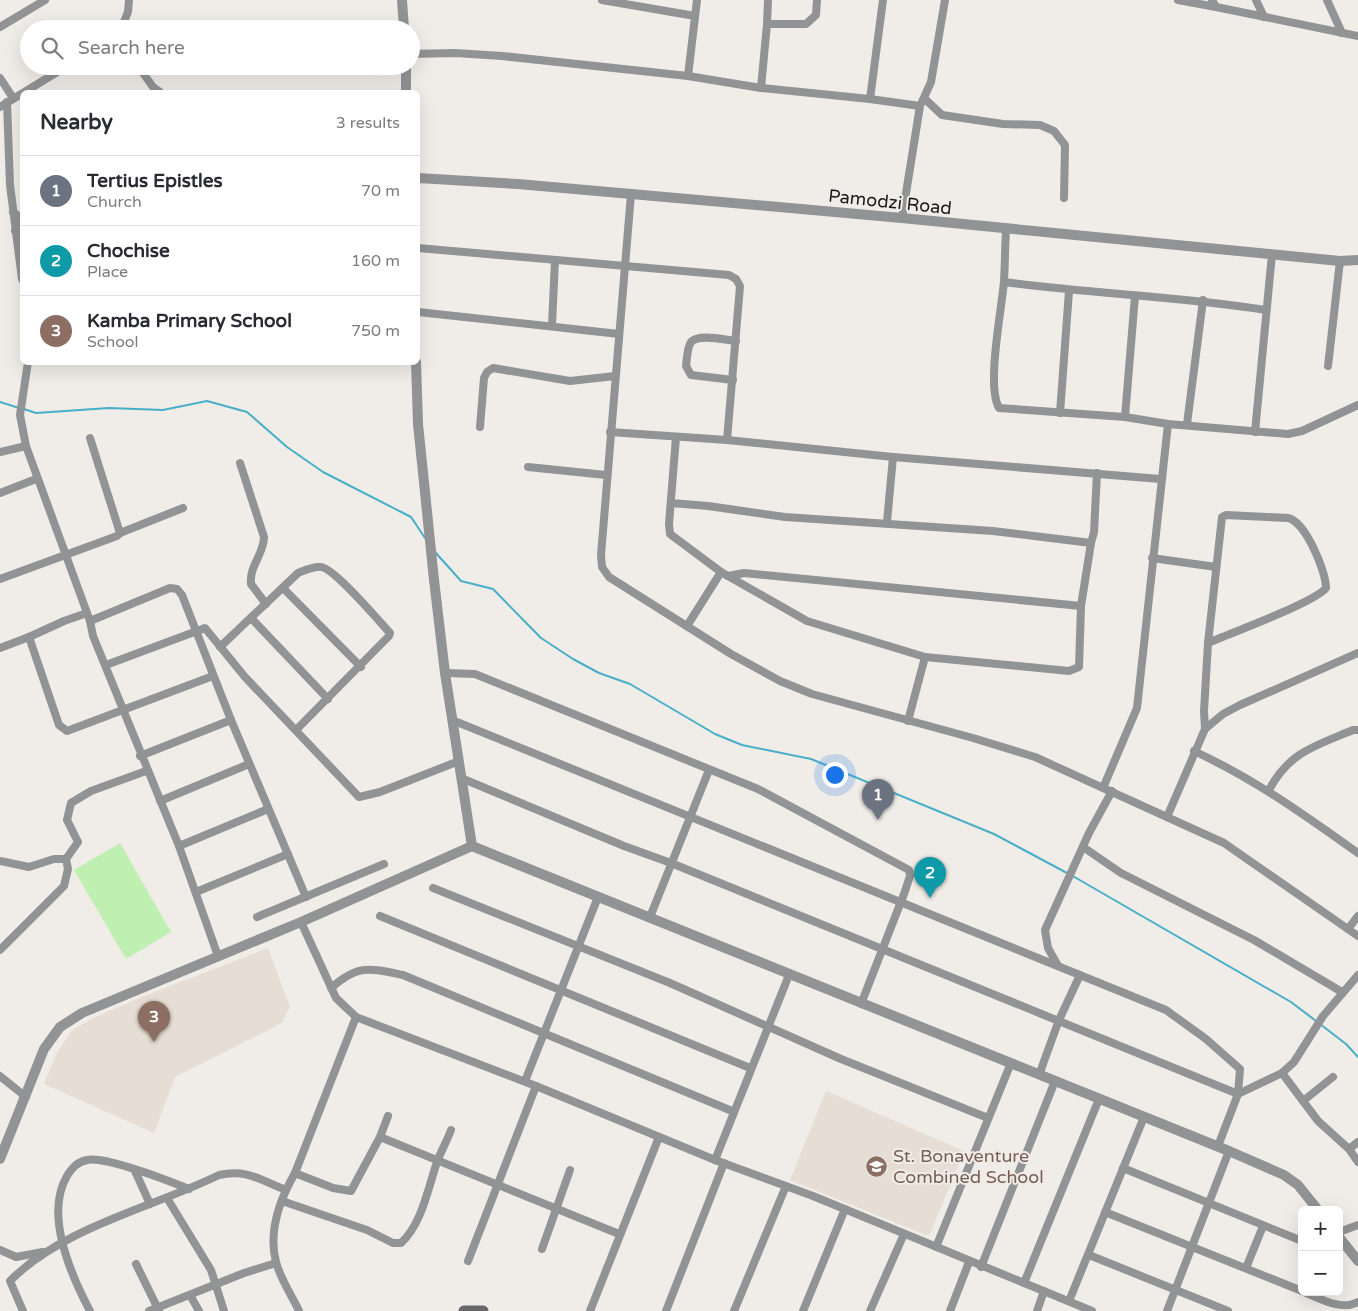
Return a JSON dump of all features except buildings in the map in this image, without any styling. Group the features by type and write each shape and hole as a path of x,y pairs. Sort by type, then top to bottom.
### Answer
{"main road":[{"path":"464,1311 483,1311"}],"street":[{"path":"0,27 45,0"},
{"path":"125,20 128,12 129,0"},
{"path":"402,0 403,20"},
{"path":"602,0 695,16"},
{"path":"688,76 697,0"},
{"path":"761,88 768,0"},
{"path":"766,24 806,24 816,15 817,0"},
{"path":"870,99 882,0"},
{"path":"902,218 920,106 931,82 944,0"},
{"path":"1178,0 1214,4 1264,17 1358,36"},
{"path":"1256,0 1264,17"},
{"path":"1327,0 1342,33"},
{"path":"420,54 455,53 502,56 688,76 761,88 920,106"},
{"path":"27,90 52,75"},
{"path":"144,75 157,90"},
{"path":"406,75 406,90"},
{"path":"0,78 10,100 7,145 20,263"},
{"path":"0,107 20,94"},
{"path":"926,100 942,115 1003,124 1040,125 1054,131 1065,145 1064,198"},
{"name":"Pamodzi Road","path":"420,178 631,194 902,218 1006,230 1340,261 1358,260"},
{"path":"631,194 606,476 601,555 602,567 609,578 780,681 812,694 1035,757 1167,817 1242,854 1358,936"},
{"path":"13,212 20,217"},
{"path":"16,231 20,226"},
{"path":"1006,230 1004,282 996,354 995,400 999,408 1125,418 1275,434 1302,431 1358,405"},
{"path":"420,248 729,275 736,279 740,286 727,440"},
{"path":"1255,432 1272,254"},
{"path":"552,325 555,260"},
{"path":"1328,366 1340,261"},
{"path":"1004,282 1069,291 1203,300 1266,310"},
{"path":"1060,413 1069,291"},
{"path":"1125,418 1135,296"},
{"path":"1187,424 1203,300"},
{"path":"420,312 552,325 619,334"},
{"path":"733,380 691,375 686,366 689,346 695,340 702,338 736,341"},
{"path":"28,365 20,415 26,446 36,479 122,711 179,846 218,956"},
{"path":"416,365 418,424 432,562 445,673 472,846"},
{"path":"480,427 484,378 487,372 493,368 570,381 615,376"},
{"path":"1103,788 1137,708 1160,479 1168,424"},
{"path":"610,432 727,440 893,457 1160,479"},
{"path":"676,437 670,534 725,574 807,621 925,657 1075,670 1079,667 1081,606 1094,532 1096,473"},
{"path":"90,438 120,533"},
{"path":"0,452 26,446"},
{"path":"887,522 893,457"},
{"path":"240,463 264,537 264,543 254,564 251,584 266,604"},
{"path":"528,467 606,476"},
{"path":"0,493 36,479"},
{"path":"671,503 708,506 785,517 887,522 993,531 1091,543"},
{"path":"0,578 65,556 183,508"},
{"path":"1205,728 1204,711 1208,643 1221,523 1226,515 1294,519 1312,546 1326,581 1326,588 1322,593 1297,606 1208,643"},
{"path":"1152,558 1216,567"},
{"path":"220,647 298,573 310,568 322,567 331,571 390,633 361,667 297,729"},
{"path":"725,574 744,573 1081,606"},
{"path":"687,626 725,574"},
{"path":"0,648 64,621 88,617 170,588 177,589 182,594 230,720 306,897"},
{"path":"283,588 361,667"},
{"path":"251,618 328,699"},
{"path":"106,665 205,628 245,677 297,729 359,797 380,792 458,761"},
{"path":"29,637 59,725 67,731 213,676"},
{"path":"1167,817 1205,728 1223,714 1240,705 1358,652"},
{"path":"908,721 925,657"},
{"path":"445,673 475,674 758,789 909,870 910,876 861,1004"},
{"path":"140,756 230,720"},
{"path":"452,720 1057,964 1166,1010 1176,1016 1240,1069 1238,1094 1218,1146"},
{"path":"1269,790 1281,769 1300,753 1345,733 1358,730"},
{"path":"1194,751 1235,770 1269,790 1358,853"},
{"path":"160,801 249,764"},
{"path":"650,917 689,817 710,770"},
{"path":"0,950 64,886 68,869 66,859 78,842 67,820 71,802 91,791 146,771"},
{"path":"461,778 624,846 671,863 1238,1094 1282,1073 1302,1051 1321,1019 1358,975"},
{"path":"1057,964 1048,948 1045,930 1083,847 1112,791"},
{"path":"179,846 268,809"},
{"path":"0,1159 44,1049 60,1027 82,1013 301,922 472,846 1055,1082 1229,1150 1284,1175 1298,1185 1315,1206"},
{"path":"1083,847 1122,873 1254,940 1342,992"},
{"path":"196,892 288,854"},
{"path":"0,861 28,867 54,859 66,859"},
{"path":"257,917 384,864"},
{"path":"433,888 670,983 841,1059 988,1118"},
{"path":"525,1081 598,897"},
{"path":"380,916 750,1068"},
{"path":"1348,929 1358,916"},
{"path":"301,922 336,998 356,1017 525,1081 715,1160 845,1209 981,1267 1092,1311"},
{"path":"331,988 346,975 359,970 375,969 403,975 732,1111"},
{"path":"715,1160 732,1111 789,975"},
{"path":"1039,1075 1059,1020 1080,975"},
{"path":"300,1311 276,1263 272,1240 286,1190 295,1173 356,1017"},
{"path":"936,1247 1011,1063"},
{"path":"1282,1073 1318,1121 1349,1149 1358,1162"},
{"path":"0,1076 26,1097"},
{"path":"1303,1101 1333,1077"},
{"path":"981,1267 1055,1082"},
{"path":"468,1261 536,1086"},
{"path":"1024,1283 1099,1099"},
{"path":"295,1173 333,1188 351,1191 380,1137 388,1116"},
{"path":"1069,1301 1089,1256 1144,1117"},
{"path":"282,1201 367,1230 393,1243 401,1243 406,1239 422,1207 438,1160 452,1130"},
{"path":"380,1137 619,1234"},
{"path":"590,1311 659,1137"},
{"path":"1349,1149 1358,1142"},
{"path":"1166,1311 1229,1150"},
{"path":"90,1311 81,1294 62,1244 57,1208 64,1181 71,1170 79,1162 101,1159 189,1189"},
{"path":"666,1311 724,1163"},
{"path":"1123,1168 1298,1239"},
{"path":"135,1170 150,1204"},
{"path":"542,1249 570,1170"},
{"path":"23,1311 10,1281 50,1250 91,1229 219,1175 246,1173 286,1190"},
{"path":"734,1311 786,1186"},
{"path":"167,1198 217,1284 224,1311"},
{"path":"803,1311 845,1209"},
{"path":"1105,1212 1298,1290"},
{"path":"1343,1231 1358,1225"},
{"path":"1246,1268 1264,1226"},
{"path":"870,1311 904,1234"},
{"path":"1343,1242 1358,1261"},
{"path":"0,1250 16,1257 50,1250"},
{"path":"1089,1256 1228,1311"},
{"path":"950,1311 969,1262"},
{"path":"149,1311 244,1273 276,1263"},
{"path":"136,1264 158,1309"},
{"path":"1037,1311 1044,1291"},
{"path":"190,1295 198,1311"},
{"path":"1313,1296 1340,1307 1348,1308 1358,1302"}],"shaded area":[{"path":"268,948 290,1007 282,1023 175,1077 154,1133 44,1084 57,1053 71,1031 93,1018 137,999"},
{"name":"St. Bonaventure Combined School","path":"826,1091 964,1151 930,1234 926,1235 790,1180"}],"green space":[{"path":"120,843 171,932 126,959 74,870"}],"waterway":[{"path":"24,409 36,413 109,408 163,410 207,401 247,412 287,447 323,472 411,517 425,538"},
{"path":"0,402 19,408"},
{"path":"435,552 461,581 493,589 541,638 573,659 599,673 630,684 715,734 742,745 811,759 994,834 1067,873"},
{"path":"1071,875 1291,1002 1316,1021"},
{"path":"1320,1024 1346,1044 1358,1057"}],"place":[{"name":"Tertius Epistles","path":"878,820"},
{"name":"Chochise","path":"930,898"},
{"name":"Kamba Primary School","path":"154,1042"},
{"name":"St. Bonaventure Combined School","path":"877,1166"}]}
